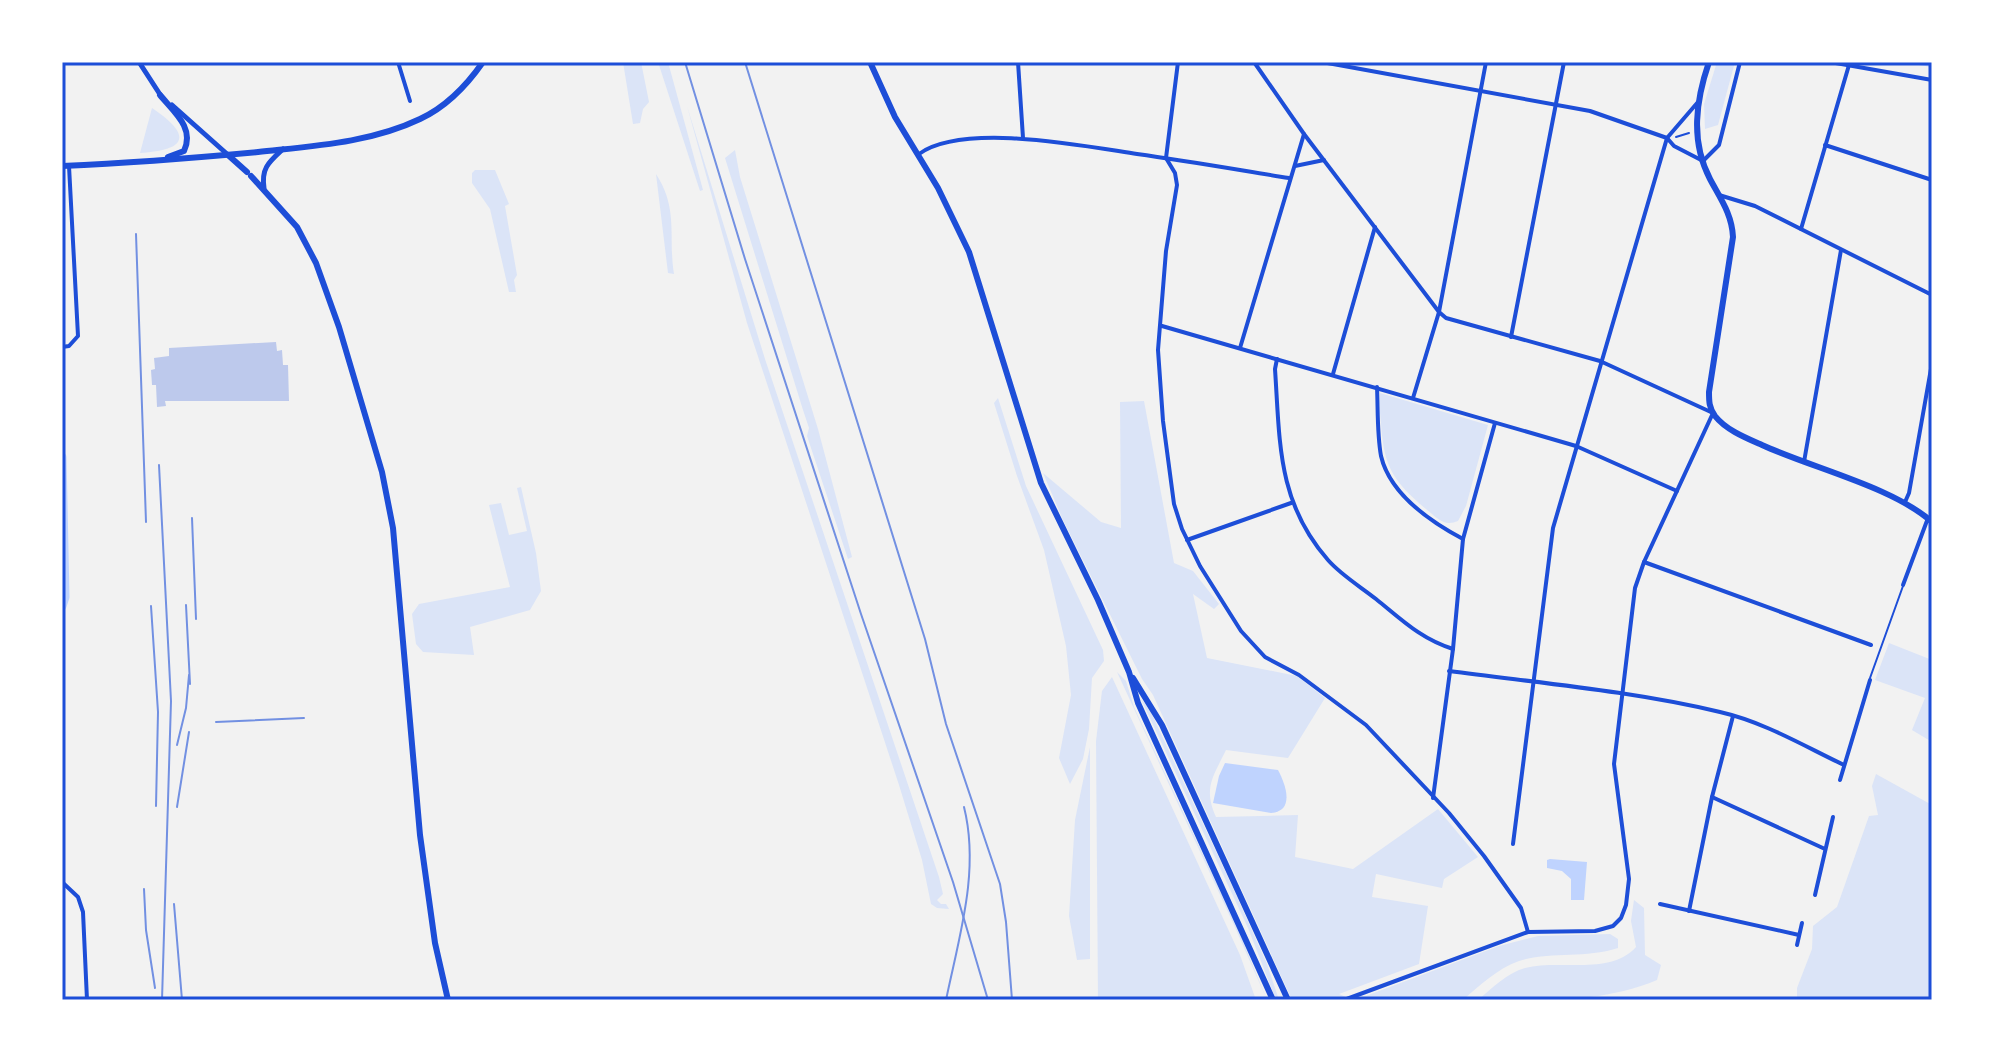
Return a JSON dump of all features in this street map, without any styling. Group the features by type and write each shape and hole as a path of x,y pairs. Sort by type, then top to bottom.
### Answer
{"main road":[{"path":"65,166 228,155 359,140 393,131 423,118 449,101 483,62"},
{"path":"870,62 895,117 919,154 973,262 1041,483 1098,600 1129,672 1138,703 1265,979 1271,1000"},
{"path":"1709,62 1698,102 1697,131 1703,161 1731,218 1733,237 1709,392 1713,413 1739,434 1905,502 1930,520"},
{"path":"157,160 184,151 189,137 187,128 160,95"},
{"path":"228,155 264,188 310,248 339,327 384,482 393,528 424,872 448,1000"},
{"path":"1129,672 1162,725 1288,1000"},
{"path":"1278,982 1282,1000"}],"street":[{"path":"139,62 160,95 228,155"},
{"path":"398,62 410,101"},
{"path":"1018,62 1023,138"},
{"path":"1178,62 1166,158 1175,173 1177,185 1166,251 1158,350 1174,504 1187,540 1241,631 1265,657 1299,675 1366,725 1470,838 1521,908 1528,932"},
{"path":"1254,62 1304,134 1446,318 1600,361 1713,413 1644,562 1634,594 1614,764 1628,863 1628,897 1618,923 1595,931 1528,932 1344,1000"},
{"path":"1322,62 1590,111 1667,138 1674,146 1703,161 1719,145 1740,62"},
{"path":"1413,398 1439,312 1486,62"},
{"path":"1511,337 1564,62"},
{"path":"1830,62 1932,80"},
{"path":"1801,229 1849,65"},
{"path":"1513,844 1553,528 1667,138 1698,102"},
{"path":"1240,348 1304,134"},
{"path":"919,154 934,145 948,142 1023,138 1289,178"},
{"path":"1825,145 1932,180"},
{"path":"264,188 262,175 265,166 283,149"},
{"path":"1295,166 1324,160"},
{"path":"62,347 69,346 78,336 65,166"},
{"path":"1719,195 1755,206 1932,295"},
{"path":"1333,374 1375,227"},
{"path":"1804,462 1841,250"},
{"path":"1161,326 1576,446 1677,491"},
{"path":"1277,359 1275,369 1282,463 1292,503 1307,533 1330,563 1430,642 1453,649"},
{"path":"1905,502 1932,363"},
{"path":"1377,387 1381,452 1390,478 1421,511 1463,539"},
{"path":"1433,798 1453,649 1463,539 1495,421"},
{"path":"1187,540 1292,503"},
{"path":"1903,585 1930,520"},
{"path":"1644,562 1871,645"},
{"path":"1449,671 1622,694 1733,716 1769,729 1844,765"},
{"path":"1840,780 1870,680"},
{"path":"1689,911 1712,797 1733,716"},
{"path":"1712,797 1825,849"},
{"path":"1815,895 1833,817"},
{"path":"62,882 78,897 83,912 87,1000"},
{"path":"1660,904 1799,935"},
{"path":"1797,945 1802,923"}],"lane":[{"path":"1870,680 1903,585"}],"path":[{"path":"1678,137 1692,131"}],"shaded area":[{"path":"623,62 641,62 649,102 643,109 640,123 633,124"},
{"path":"658,62 668,62 703,190 700,191"},
{"path":"1717,62 1735,62 1718,125 1705,129 1704,104"},
{"path":"687,106 765,359 939,877 943,894 937,900 949,909 931,904 922,860 899,785 747,323"},
{"path":"152,108 174,126 179,140 168,148 140,153"},
{"path":"735,150 740,177 818,429 852,557 848,559 807,436 809,428 725,158"},
{"path":"475,170 495,170 509,204 505,206 517,275 514,280 516,292 509,292 490,209 472,183"},
{"path":"656,174 668,199 674,274 668,273"},
{"path":"1380,393 1488,425 1466,506 1458,521 1449,523 1437,518 1405,490 1392,472 1382,439"},
{"path":"998,398 1026,486 1103,650 1104,661 1092,678 1089,729 1083,759 1070,784 1059,758 1071,695 1066,646 1044,550 994,403"},
{"path":"1144,401 1174,563 1193,571 1219,604 1214,609 1193,594 1207,658 1297,676 1325,698 1288,758 1226,750 1211,783 1210,798 1216,817 1298,815 1295,857 1353,869 1438,809 1478,857 1444,879 1442,888 1376,874 1372,897 1428,906 1419,964 1339,994 1346,997 1340,1000 1292,1000 1153,695 1142,679 1063,520 1043,473 1101,522 1121,528 1120,402"},
{"path":"521,487 541,591 530,610 470,627 474,655 423,652 416,644 412,614 419,604 510,587 489,505 501,503 509,535 527,531 517,488"},
{"path":"1889,643 1932,660 1932,742 1912,730 1925,698 1875,680"},
{"path":"1117,672 1126,681 1134,707 1237,927 1267,1000 1234,925"},
{"path":"1112,677 1240,955 1256,1000 1098,1000 1096,741 1102,691"},
{"path":"1141,699 1149,708 1234,890 1267,964 1279,1000 1276,1000 1248,928"},
{"path":"1090,747 1090,959 1077,960 1069,916 1075,820"},
{"path":"1876,774 1932,805 1932,1000 1797,1000 1797,988 1812,949 1813,926 1837,907 1869,816 1878,815 1872,786"},
{"path":"1634,900 1644,908 1645,955 1661,965 1657,980 1591,997 1478,1000 1518,970 1538,966 1598,964 1625,956 1636,947 1631,921"},
{"path":"1610,934 1618,939 1618,948 1519,961 1496,973 1463,1000 1355,1000 1499,946 1538,936"}],"water":[{"path":"1225,763 1278,770 1286,790 1283,808 1271,813 1213,803"},
{"path":"1547,860 1587,862 1584,900 1571,900 1571,879 1562,871 1547,868"}],"building":[{"path":"276,342 277,351 282,350 283,365 288,365 289,401 165,401 166,406 157,407 156,385 152,385 151,370 155,369 154,358 169,356 169,348"}],"waterway":[{"path":"1906,62 1932,66"},
{"path":"62,457 65,597 62,606"}],"railway":[{"path":"685,62 745,259 953,882 988,1000"},
{"path":"745,62 925,639 946,724 1000,884 1012,1000"},
{"path":"136,234 146,522"},
{"path":"159,465 171,701 162,1000"},
{"path":"192,518 196,619"},
{"path":"186,605 190,684"},
{"path":"151,606 158,712 156,806"},
{"path":"177,745 186,708 189,675"},
{"path":"216,722 304,718"},
{"path":"177,807 189,732"},
{"path":"946,1000 969,880 970,855 964,807"},
{"path":"144,889 146,930 155,988"},
{"path":"174,904 182,1000"}]}
